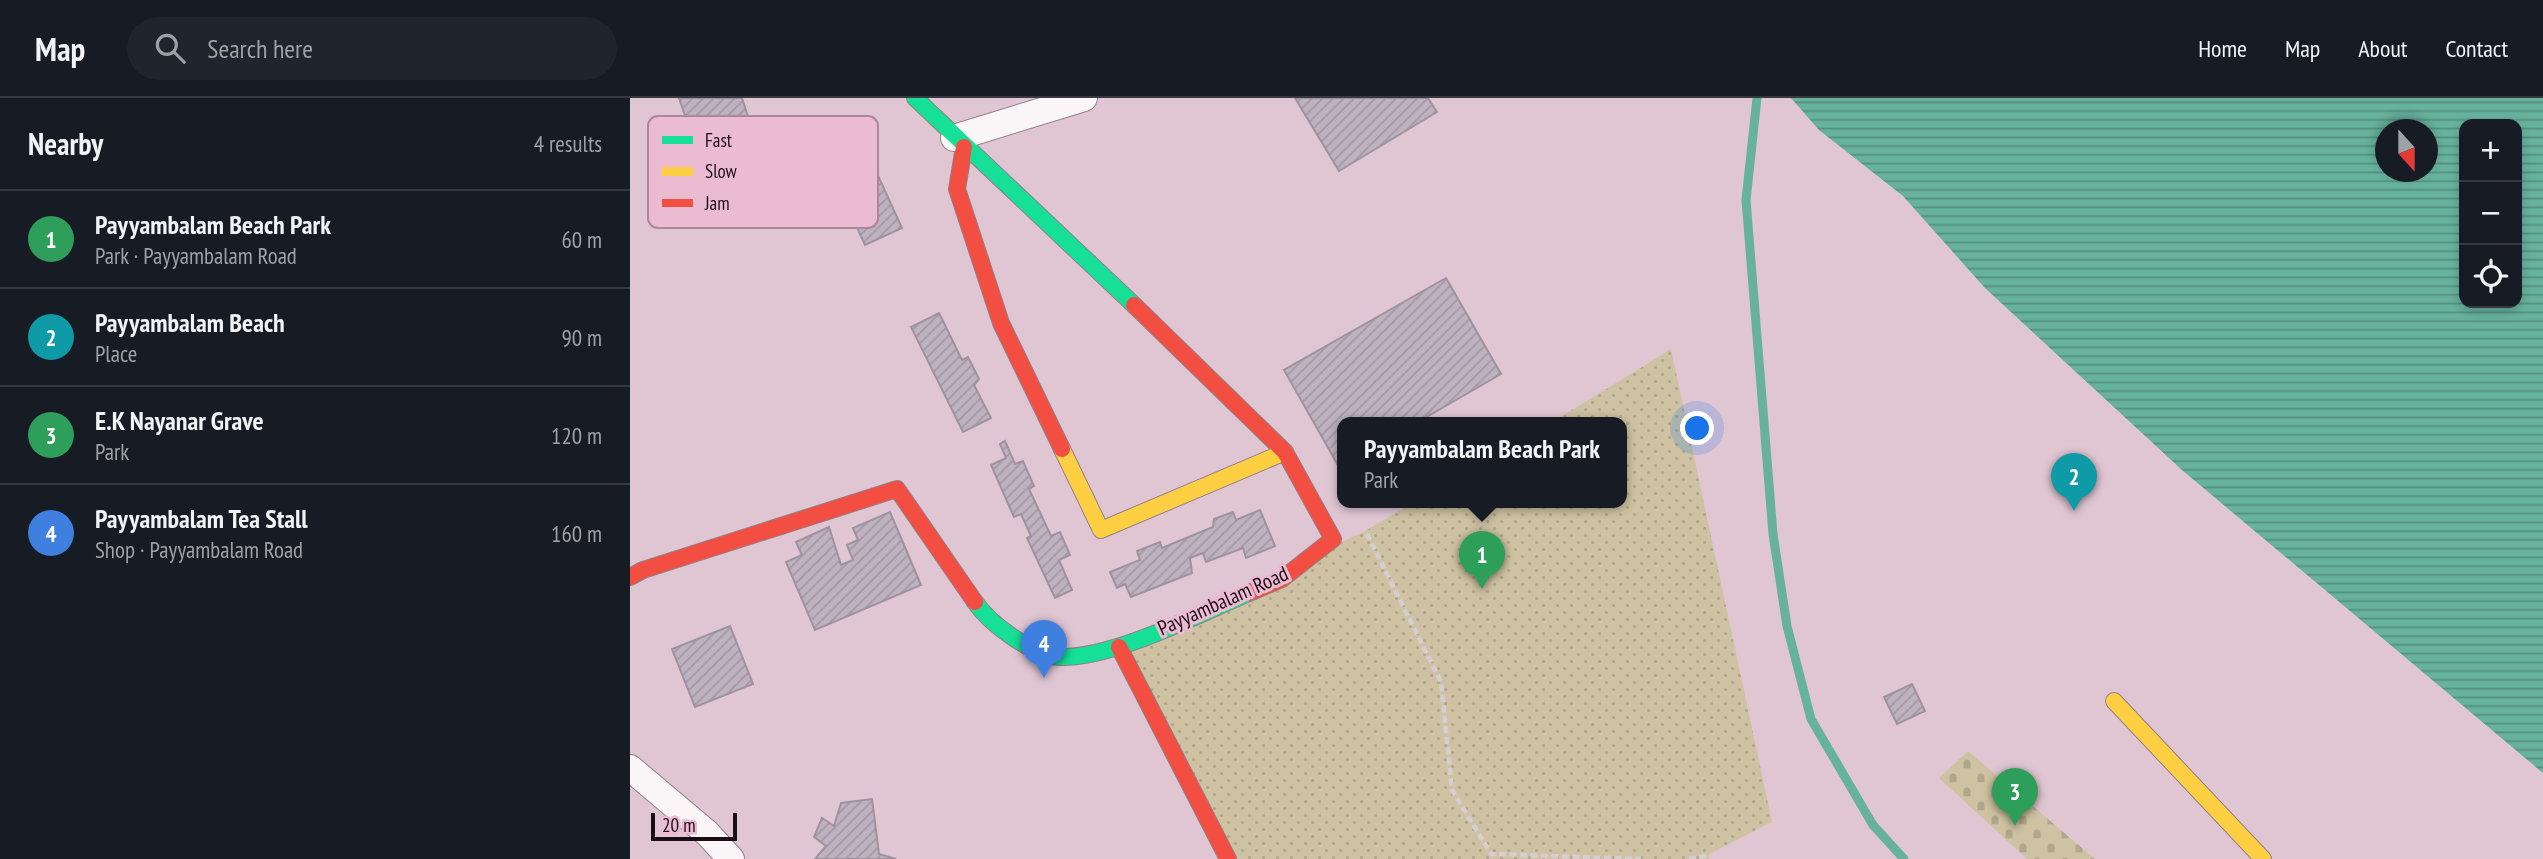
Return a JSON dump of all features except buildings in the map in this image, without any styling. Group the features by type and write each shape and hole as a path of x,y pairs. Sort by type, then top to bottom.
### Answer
{"street":[{"path":"915,98 959,143 1166,335 1285,452 1333,539"},
{"path":"959,143 1084,98"},
{"path":"959,143 957,189 1001,323 1101,530 1285,452"},
{"name":"Payyambalam Road","path":"630,577 643,570 897,489 985,617 1040,653 1060,657 1119,647 1282,579 1333,539"},
{"path":"1119,647 1228,859"},
{"path":"2114,701 2263,859"},
{"path":"630,768 707,834 731,859"}],"path":[{"path":"1333,539 1365,531 1382,561 1441,682 1452,790 1491,853 1641,859"},
{"path":"1689,859 1709,855"}],"green space":[{"path":"1671,349 1772,822 1709,854 1709,859 1228,859 1119,647 1365,531 1404,508 1627,508 1627,417 1561,417"},
{"path":"1968,751 2095,859 2027,859 1939,778"}],"shaded area":[{"path":"1791,98 2543,98 2543,773 2182,470 1985,288 1903,196 1819,130"}],"waterway":[{"path":"1757,98 1746,200 1773,534 1787,626 1811,719 1873,825 1904,859"}],"traffic: fast":[{"path":"915,98 1134,305"},
{"path":"975,602 1012,637 1037,651 1059,657 1080,656 1129,643 1249,593"}],"traffic: slow":[{"path":"1062,449 1101,530 1285,452"},
{"path":"2114,701 2263,859"}],"traffic: jam":[{"path":"964,147 957,189 1001,323 1062,449"},
{"path":"1134,305 1285,452 1333,539 1282,579 1249,593"},
{"path":"630,577 643,570 897,489 975,602"},
{"path":"1119,647 1228,859"}],"place":[{"name":"Payyambalam Beach","path":"2074,511"},
{"name":"Payyambalam Beach Park","path":"1482,589"},
{"name":"Payyambalam Tea Stall","path":"1044,678"},
{"name":"E.K Nayanar Grave","path":"2015,826"}]}
